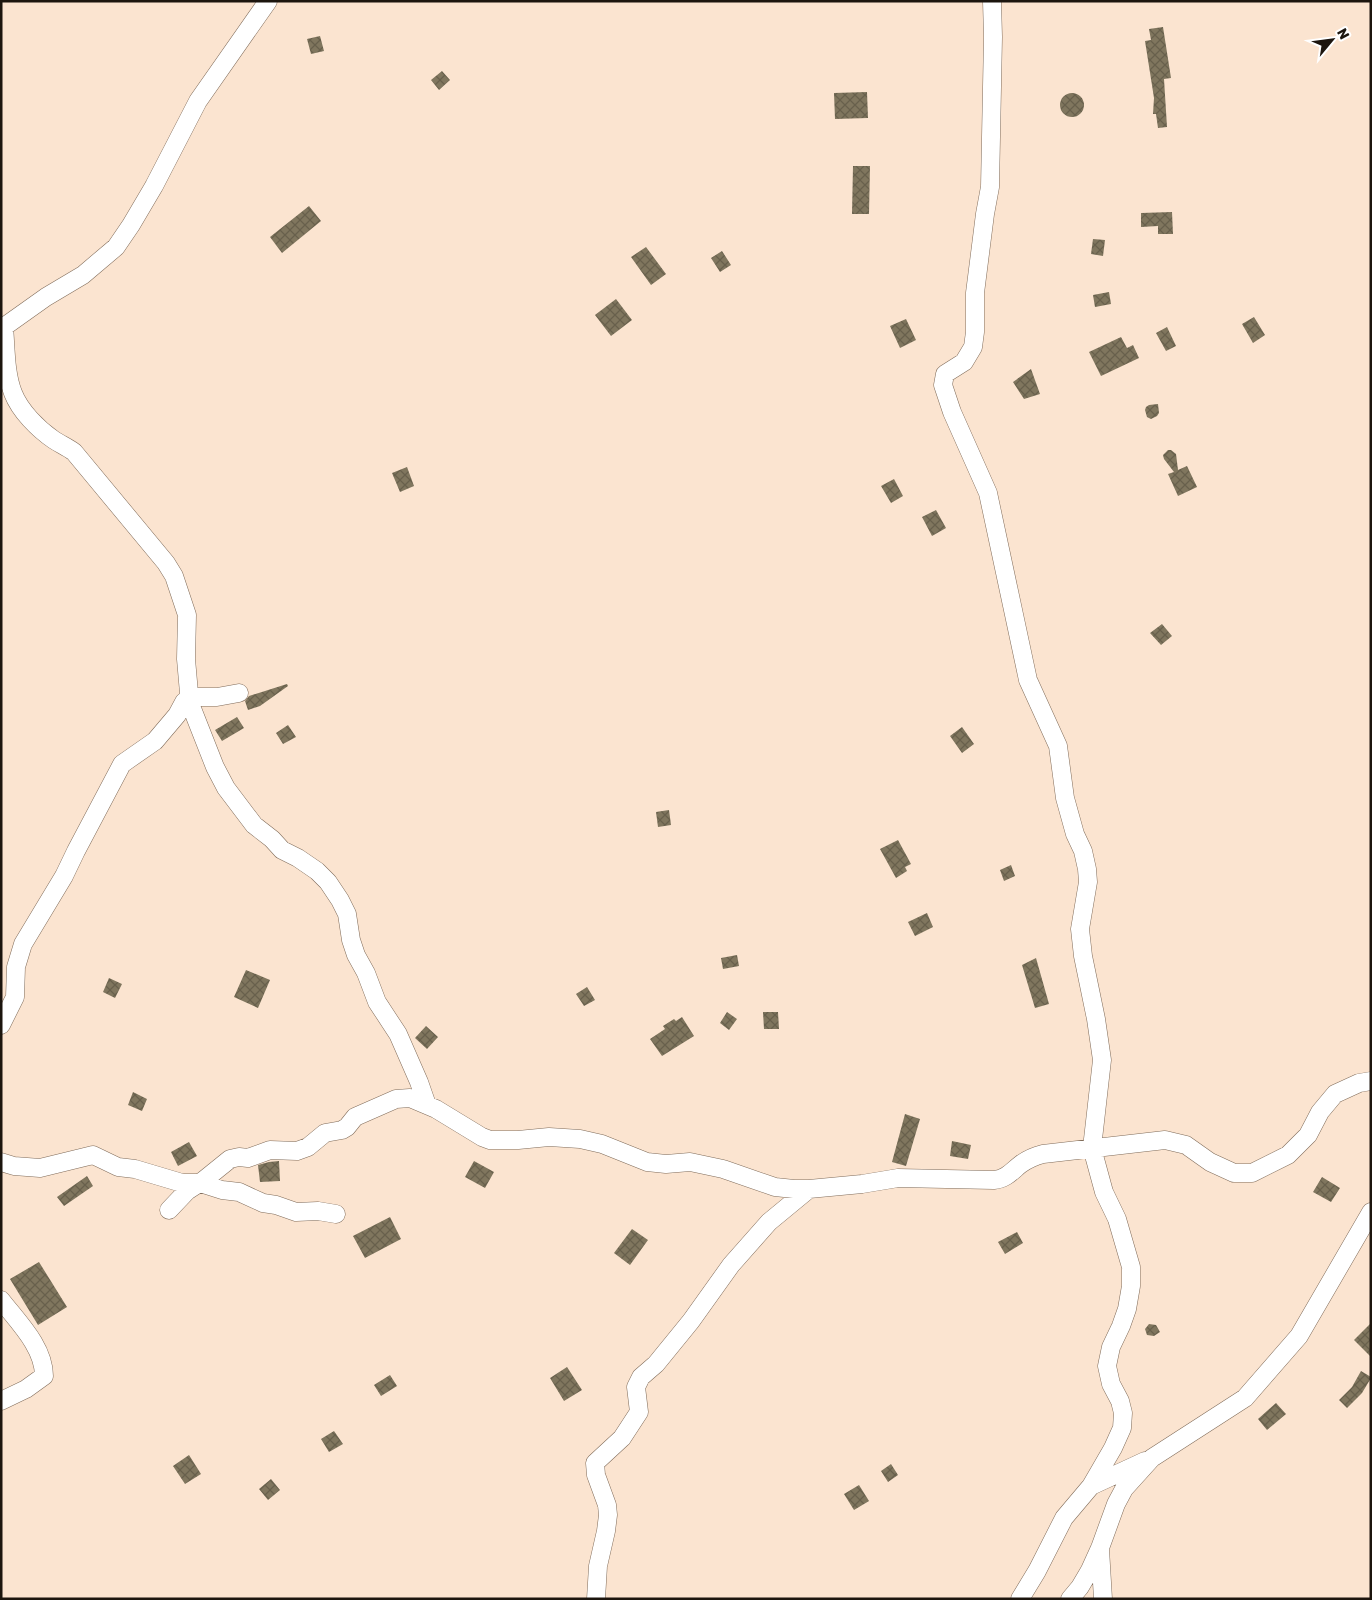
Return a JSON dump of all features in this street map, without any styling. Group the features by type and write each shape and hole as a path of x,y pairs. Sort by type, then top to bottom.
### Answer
{"street":[{"path":"268,1 198,101 154,186 116,247 83,275 46,297 2,328 13,393 23,409 54,440 74,452 166,563 174,576 187,615 186,659 191,706 226,788 254,825 282,850 317,871 328,882 340,900 347,914 351,940 356,955 366,973 377,1002 398,1034 427,1105"},
{"path":"992,1 990,187 975,293 974,340 973,347 964,362 945,374 942,385 988,492 1028,680 1058,746 1061,774 1070,816 1085,860 1088,882 1080,929 1083,956 1102,1060 1092,1148 1104,1192 1117,1219 1131,1267 1127,1309 1110,1347 1107,1366 1111,1384 1120,1401 1123,1413 1122,1428 1091,1486 1064,1518 1038,1571 1020,1599"},
{"path":"1,1025 15,997 17,959 23,944 64,876 122,764 155,741 177,715 184,702 190,697 217,697 239,693"},
{"path":"169,1210 187,1191 200,1184 230,1159 248,1158 270,1150 297,1151 308,1147 325,1133 342,1130 355,1117 396,1099 410,1098 427,1105 490,1140 549,1137 580,1139 602,1144 654,1164 690,1162 723,1168 775,1187 809,1189 862,1184 898,1178 994,1180 1007,1176 1020,1165 1037,1156 1165,1140 1186,1145 1210,1162 1234,1172 1252,1173 1288,1155 1308,1135 1327,1102 1335,1094 1360,1083 1371,1081"},
{"path":"1094,1122 1117,1145"},
{"path":"1,1162 14,1166 40,1168 93,1156 118,1166 182,1183 200,1184 239,1192 263,1204 276,1205 296,1212 318,1211 336,1214"},
{"path":"596,1599 598,1566 608,1515 607,1505 596,1475 595,1463 622,1438 639,1412 636,1387 641,1377 656,1364 691,1321 731,1265 769,1222 809,1189"},
{"path":"1091,1486 1152,1458 1246,1398 1299,1336 1371,1212"},
{"path":"1,1300 39,1350 44,1365 44,1376 26,1389 1,1401"},
{"path":"1070,1599 1083,1582 1100,1548 1116,1504 1124,1489 1152,1458"},
{"path":"1100,1548 1103,1599"}],"building":[{"path":"1163,27 1171,78 1164,79 1167,127 1158,128 1156,114 1153,114 1154,98 1145,41 1151,40 1149,29"},
{"path":"320,36 324,51 311,54 307,39"},
{"path":"442,71 450,80 439,90 431,80"},
{"path":"867,92 868,118 835,119 834,93"},
{"path":"1072,93 1077,94 1083,100 1083,110 1077,116 1072,117 1067,116 1061,110 1060,105 1061,100 1067,94"},
{"path":"853,166 870,166 869,214 852,214"},
{"path":"309,206 321,221 282,253 270,237"},
{"path":"1172,212 1173,234 1158,234 1158,226 1141,227 1141,213"},
{"path":"1093,239 1105,240 1103,256 1091,254"},
{"path":"646,247 666,274 651,285 631,257"},
{"path":"722,251 731,265 720,272 711,258"},
{"path":"1109,292 1111,304 1095,307 1093,295"},
{"path":"616,299 632,320 611,336 595,315"},
{"path":"1254,317 1265,335 1253,343 1242,324"},
{"path":"906,319 916,340 900,348 890,326"},
{"path":"1167,327 1176,346 1166,351 1156,333"},
{"path":"1121,337 1127,348 1133,345 1139,358 1101,376 1089,352"},
{"path":"1031,369 1040,394 1024,399 1013,382"},
{"path":"1158,404 1159,413 1157,416 1151,419 1147,417 1146,407"},
{"path":"1168,450 1176,454 1178,470 1187,466 1197,487 1178,496 1168,474 1174,472 1163,455"},
{"path":"407,467 414,486 400,492 392,473"},
{"path":"894,479 903,496 891,503 881,486"},
{"path":"936,510 946,528 932,536 922,517"},
{"path":"1162,624 1172,636 1161,645 1150,633"},
{"path":"287,684 288,686 260,706 248,710 245,701 249,696"},
{"path":"237,717 244,728 222,741 215,730"},
{"path":"288,725 296,737 283,744 276,733"},
{"path":"962,727 974,744 962,753 950,736"},
{"path":"669,810 671,825 658,827 656,812"},
{"path":"898,840 911,864 905,867 907,871 896,878 880,849"},
{"path":"1011,865 1015,876 1004,881 1000,870"},
{"path":"927,913 933,927 915,936 908,922"},
{"path":"737,955 739,966 723,969 721,958"},
{"path":"1036,958 1049,1004 1035,1008 1022,965"},
{"path":"246,970 270,980 258,1008 234,997"},
{"path":"109,978 122,984 115,998 103,992"},
{"path":"587,987 595,1000 584,1006 576,994"},
{"path":"727,1012 737,1019 729,1030 720,1023"},
{"path":"763,1012 778,1012 779,1029 764,1029"},
{"path":"682,1017 694,1036 662,1056 650,1039 665,1029 663,1026 674,1019 676,1021"},
{"path":"426,1026 438,1037 427,1049 415,1038"},
{"path":"133,1092 147,1099 142,1111 128,1105"},
{"path":"905,1114 920,1119 906,1166 892,1162"},
{"path":"952,1141 971,1145 968,1159 950,1156"},
{"path":"189,1142 197,1156 178,1166 171,1152"},
{"path":"279,1161 280,1181 260,1182 258,1165"},
{"path":"474,1161 494,1172 485,1188 465,1177"},
{"path":"87,1176 93,1186 64,1206 57,1197"},
{"path":"1322,1177 1340,1188 1331,1202 1313,1192"},
{"path":"390,1217 401,1239 365,1258 353,1236"},
{"path":"632,1229 648,1240 630,1265 614,1253"},
{"path":"1017,1232 1023,1243 1005,1254 998,1242"},
{"path":"39,1262 67,1307 38,1325 10,1279"},
{"path":"1371,1323 1371,1357 1354,1340"},
{"path":"1149,1324 1156,1325 1160,1332 1154,1336 1147,1335 1145,1329"},
{"path":"567,1367 582,1390 564,1401 550,1378"},
{"path":"1361,1371 1371,1378 1362,1393 1347,1408 1339,1400 1352,1387"},
{"path":"390,1375 397,1386 381,1396 374,1385"},
{"path":"1276,1403 1286,1414 1267,1430 1258,1419"},
{"path":"334,1431 343,1444 329,1452 321,1439"},
{"path":"189,1455 201,1474 185,1484 173,1466"},
{"path":"891,1464 898,1475 888,1482 881,1471"},
{"path":"271,1479 280,1490 268,1500 259,1489"},
{"path":"859,1485 869,1501 854,1510 844,1494"}]}
